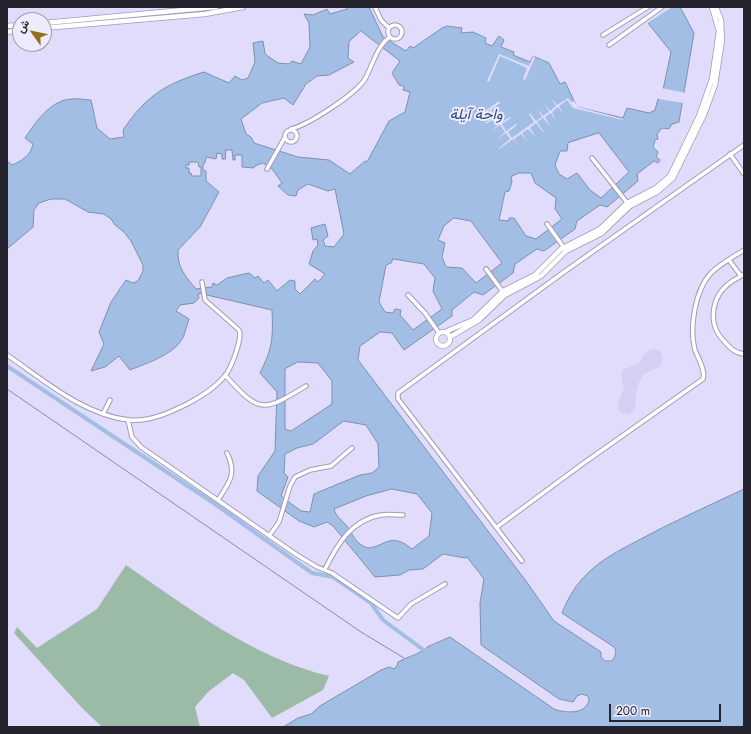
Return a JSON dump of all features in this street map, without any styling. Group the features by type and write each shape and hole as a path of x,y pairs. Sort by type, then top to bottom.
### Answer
{"street":[{"path":"52,22 216,7"},
{"path":"52,27 205,14 244,7"},
{"path":"375,7 381,20 389,28"},
{"path":"603,35 648,7"},
{"path":"609,45 662,7"},
{"path":"696,125 709,88 718,46 717,23 712,7"},
{"path":"408,295 425,313 438,331 445,332 473,320 503,291 535,275 563,247 600,229 628,204 656,188 670,176 696,125 709,104 715,85 721,47 722,29 716,7"},
{"path":"389,28 396,25 401,31 398,38 390,37"},
{"path":"389,28 388,33 390,37"},
{"path":"267,169 280,148 286,132 303,125 342,101 359,87 381,48 390,37"},
{"path":"280,148 289,142 294,142 303,125"},
{"path":"291,129 296,132 297,137"},
{"path":"285,137 289,142"},
{"path":"522,561 398,399 398,393 744,144"},
{"path":"730,154 744,174"},
{"path":"592,158 628,204"},
{"path":"547,224 563,247"},
{"path":"497,527 581,465 703,379 704,373 693,340 694,310 703,285 710,274 744,250"},
{"path":"729,260 743,275 730,282 722,291 715,304 712,320 714,327 722,340 737,353 744,354"},
{"path":"486,269 503,291"},
{"path":"7,355 79,404 103,414 128,420 153,418 176,410 202,396 225,375 231,367 241,334 205,300 202,282"},
{"path":"450,337 479,320 503,291"},
{"path":"438,331 436,339 439,345 446,345 450,342 450,337"},
{"path":"445,332 450,337"},
{"path":"225,375 243,396 254,404 263,406 274,404 306,386"},
{"path":"103,414 110,400"},
{"path":"128,420 130,433 138,445 307,562 325,569 398,618 411,604 445,584"},
{"path":"270,536 279,522 290,486 296,476 310,470 331,466 352,448"},
{"path":"218,500 229,483 232,475 232,464 227,453"},
{"path":"325,569 341,539 352,528 366,520 380,515 403,515"}],"shaded area":[{"path":"653,349 661,352 663,359 661,366 644,374 639,382 636,393 635,410 628,415 620,412 617,406 624,388 621,374 623,370 639,363 645,353"}],"green space":[{"path":"126,565 198,614 248,644 301,668 329,676 323,690 272,718 244,680 233,673 208,692 195,707 200,727 102,727 82,708 14,633 17,627 37,648 97,609"}],"water":[{"name":"واحة آيلة","path":"346,7 369,7 383,37 406,51 410,46 413,48 447,26 462,28 461,33 473,32 486,38 485,43 492,46 499,36 504,40 501,47 514,52 513,55 530,62 533,56 549,63 560,84 565,82 577,107 623,118 627,108 649,113 655,110 658,99 661,99 671,52 648,23 641,7 680,7 694,33 679,122 672,124 669,129 662,128 657,134 658,139 655,140 653,147 658,152 656,157 660,160 658,163 654,161 637,174 638,181 607,207 600,205 577,221 575,229 544,251 537,249 515,264 513,273 483,295 474,292 452,310 452,316 404,350 392,333 380,332 360,346 358,360 526,581 554,621 601,652 601,657 605,661 611,661 614,658 616,653 614,647 562,613 580,582 599,563 618,551 663,527 744,489 744,727 283,727 298,718 311,714 320,706 381,670 389,667 394,669 398,662 422,651 424,652 427,647 450,637 554,709 574,712 584,708 589,700 588,696 582,694 577,696 573,702 559,699 481,645 480,603 484,579 467,557 465,558 443,554 423,569 409,570 400,575 375,577 333,526 327,522 314,527 299,521 257,491 258,476 275,451 277,392 260,373 270,349 272,310 207,295 206,292 198,294 199,298 194,303 180,305 176,311 189,319 184,335 175,348 153,361 130,370 119,356 105,367 91,371 104,344 99,332 111,302 126,280 133,283 138,281 143,271 143,265 131,241 111,219 104,214 88,212 65,199 51,199 39,203 34,210 33,227 7,249 7,161 12,165 19,162 28,154 33,144 25,138 44,113 57,103 64,100 74,99 91,100 97,128 110,139 124,137 123,130 140,108 148,100 178,81 204,72 229,83 235,76 242,80 248,78 255,62 253,43 263,41 265,54 278,63 289,64 292,61 301,64 310,47 309,23 304,14 313,15 327,9 330,14 347,9","holes":["361,31 400,61 392,73 399,85 404,86 403,90 410,92 405,112 389,121 367,162 365,161 350,174 329,160 298,157 254,143 251,137 246,134 241,119 262,103 284,98 293,105 306,84 317,76 329,75 354,62 348,58 349,42","599,133 629,172 601,198 590,190 577,173 567,179 559,174 555,165 560,151 567,151 568,143","226,150 232,150 233,160 235,160 235,155 242,155 242,167 253,168 263,163 273,170 282,183 278,186 288,195 296,196 298,190 308,184 328,191 335,189 344,234 334,247 325,246 323,240 328,236 325,224 311,228 313,240 317,239 318,245 313,251 309,264 325,274 318,282 315,279 300,294 295,289 295,281 290,280 277,291 268,280 264,283 258,276 255,278 249,273 227,278 217,285 213,283 212,287 196,289 182,271 178,250 200,227 219,192 206,181 206,171 203,170 203,164 205,163 206,157 216,159 217,153 222,154 222,159 225,159","189,162 198,162 199,167 201,167 201,176 192,176 191,173 189,173 189,168 186,168 186,165 189,165","519,173 531,173 535,183 556,198 555,209 562,219 536,239 526,236 514,218 509,218 509,221 499,220 505,192 509,191 512,182 511,177","454,218 471,221 502,263 476,283 462,268 446,267 442,257 445,243 438,240 444,226","393,259 424,264 435,278 433,291 442,309 413,330 400,315 401,310 395,309 393,313 385,312 379,302 386,265 391,263","298,362 318,363 332,381 332,404 291,431 285,429 285,369","344,421 366,425 378,444 379,467 372,473 360,475 314,494 310,512 301,511 281,496 288,477 284,473 285,454 297,448 313,444","392,489 417,494 432,513 429,536 412,549 402,542 394,540 367,548 358,542 334,509 366,496"]}],"pier":[{"path":"672,7 646,24 639,8"},
{"path":"499,54 529,66 533,56 535,57 525,80 523,79 527,68 500,56 489,82 487,81"},
{"path":"661,88 686,93 684,103 658,99"},
{"path":"551,98 557,105 568,98 571,102 574,101 578,107 623,120 573,108 567,100 559,106 564,115 558,107 552,112 556,121 551,113 545,117 550,126 543,118 537,122 544,132 536,123 530,128 536,137 528,129 522,133 528,143 521,134 514,139 520,148 513,139 499,149 510,139 506,133 497,139 505,132 500,125 491,131 499,124 495,118 486,124 485,123 494,117 489,110 480,117 479,115 499,101 500,103 491,110 495,116 504,109 496,117 501,123 510,117 511,118 502,124 506,131 516,124 517,125 508,132 512,138 534,122 529,114 530,113 536,121 542,117 537,108 543,116 549,112 544,103 550,111 556,106"}],"waterway":[{"path":"7,366 215,504 312,573 333,577 371,603 383,620 425,651"},
{"path":"7,389 361,632 404,658"}]}
